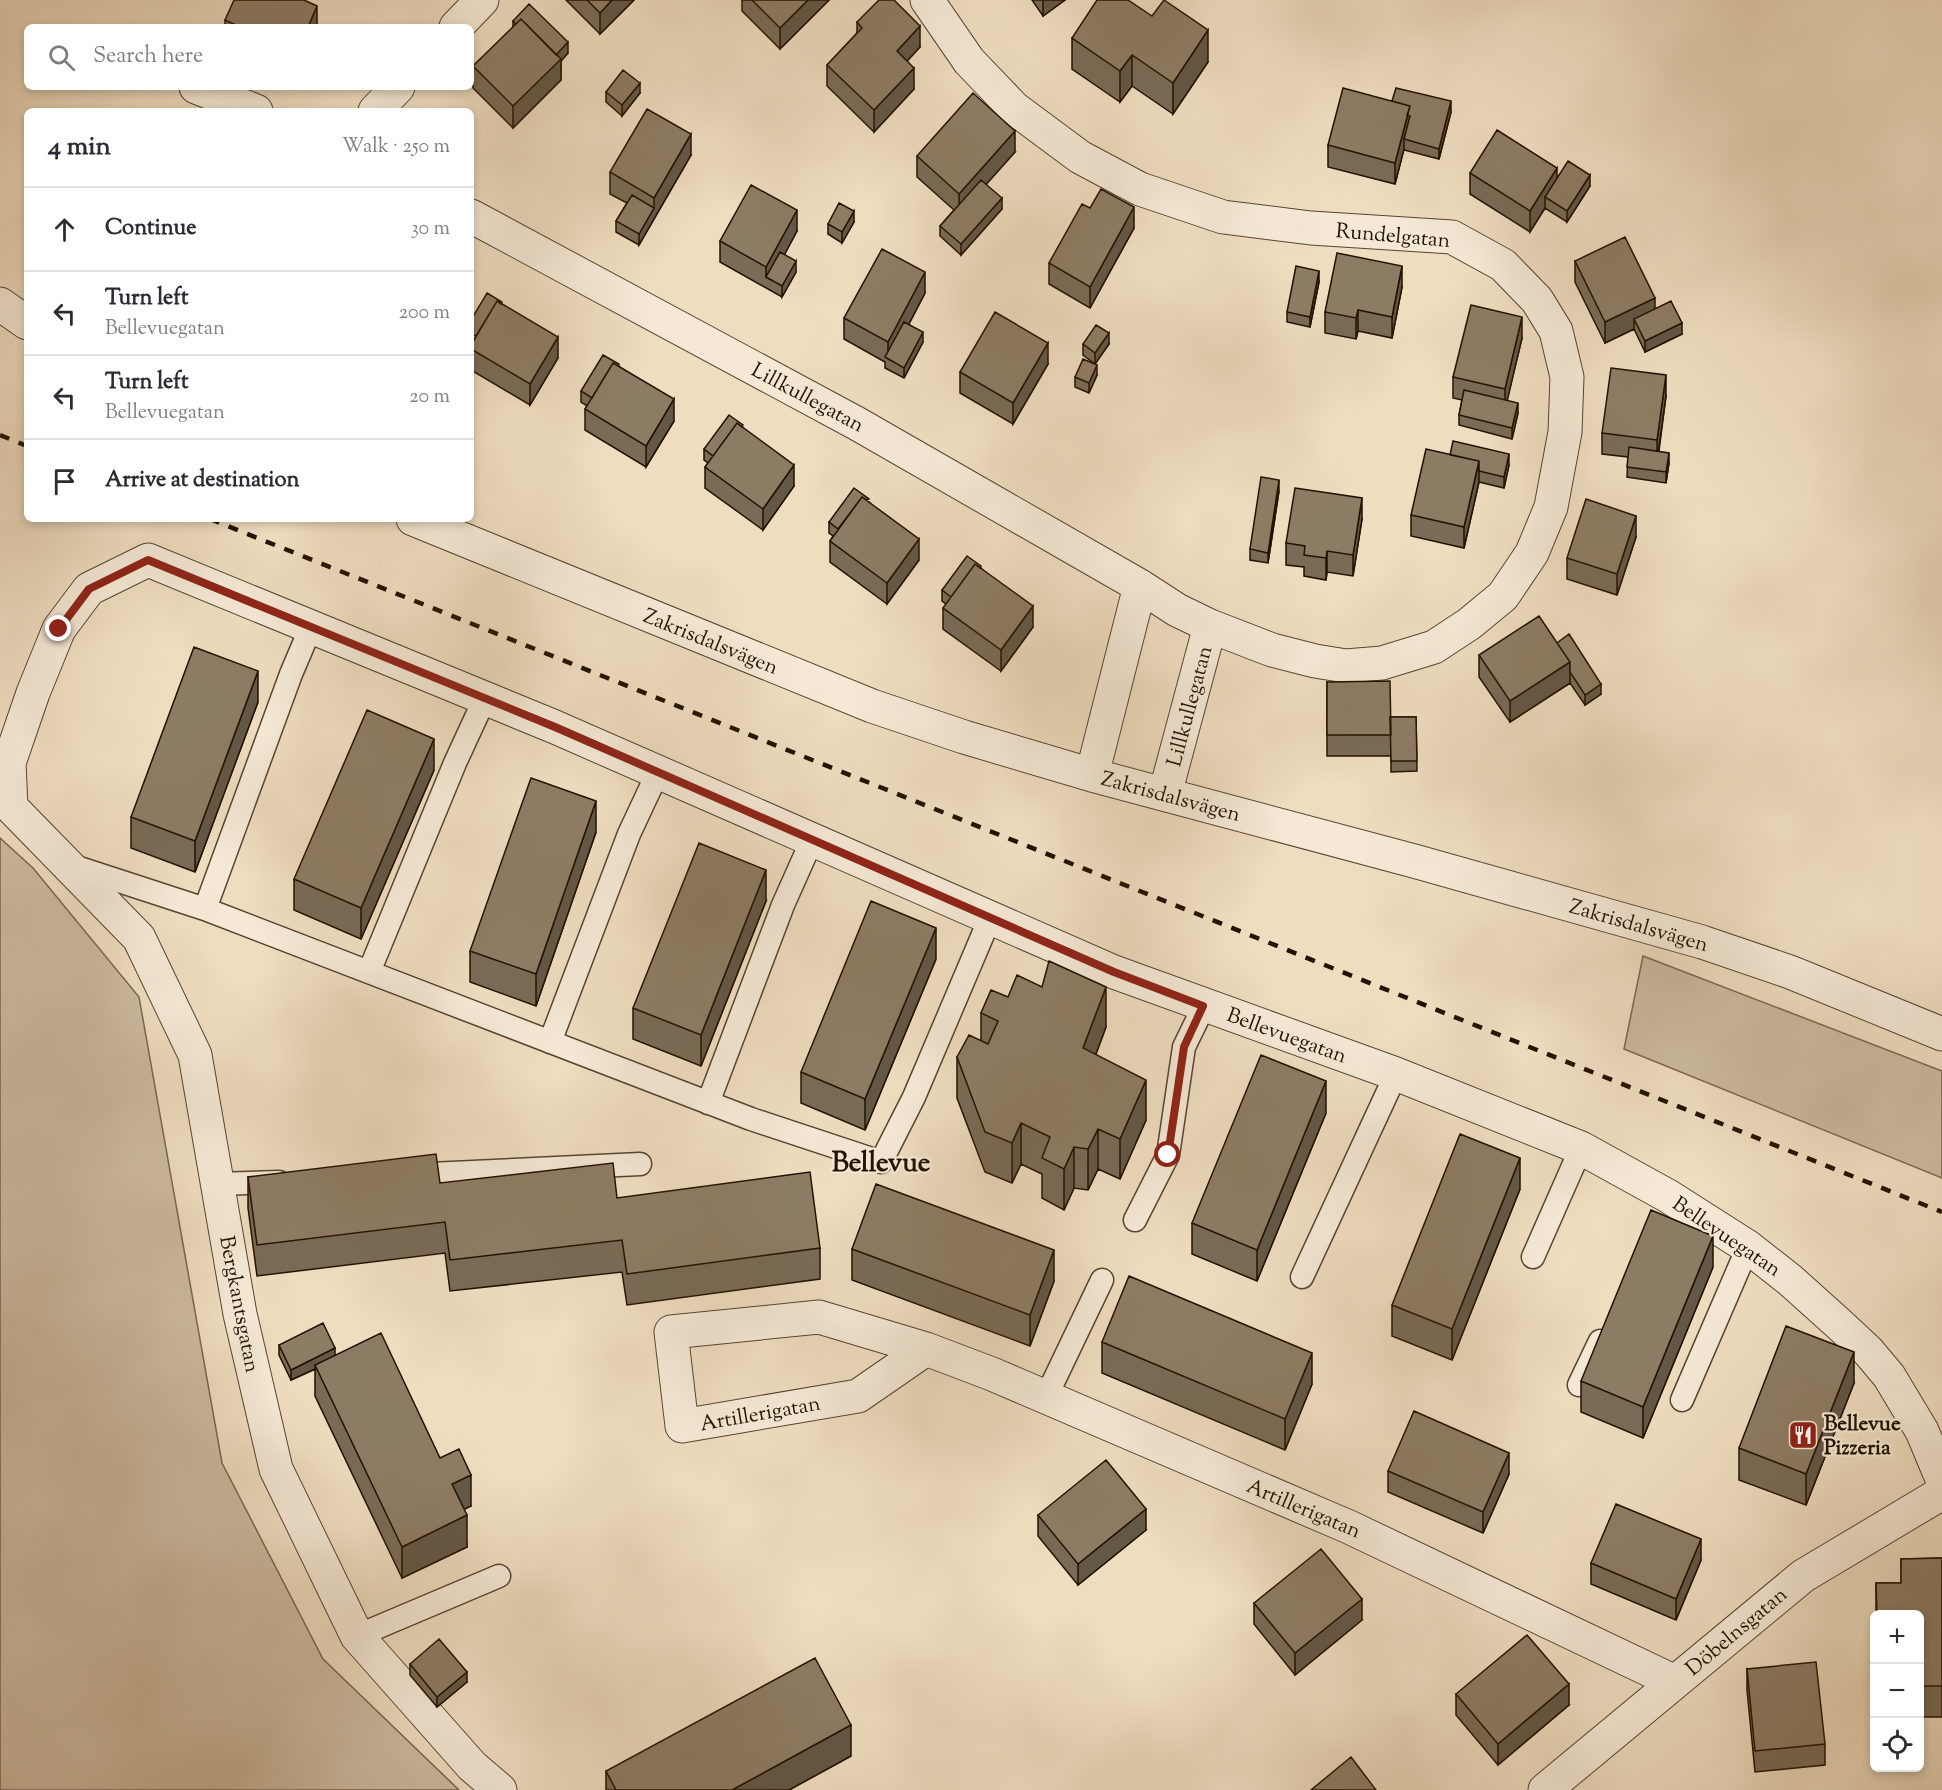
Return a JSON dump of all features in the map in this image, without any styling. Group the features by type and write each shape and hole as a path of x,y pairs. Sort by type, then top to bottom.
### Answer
{"street":[{"path":"459,24 482,0"},
{"name":"Rundelgatan","path":"927,0 969,62 1014,108 1080,157 1130,184 1223,216 1311,228 1452,237 1503,265 1537,300 1556,331 1567,378 1565,432 1551,507 1532,553 1503,596 1469,624 1434,647 1382,663 1346,666 1315,661 1272,650 1210,626"},
{"path":"204,90 248,108"},
{"path":"378,108 395,90"},
{"name":"Lillkullegatan","path":"474,218 856,423 1140,586 1177,610 1210,626 1165,794"},
{"path":"0,304 24,321"},
{"name":"Zakrisdalsvägen","path":"420,522 872,706 964,737 1092,776 1165,794 1702,942 1790,972 1942,1034"},
{"name":"Bellevuegatan","path":"11,807 9,763 33,693 59,629 89,589 148,560 485,698 1114,972 1396,1074 1581,1148 1664,1206 1748,1247 1790,1280 1839,1324 1889,1376 1922,1431 1942,1479"},
{"path":"1092,776 1140,586"},
{"name":"Bergkantsgatan","path":"11,807 139,938 195,1055 240,1314 276,1469 357,1636 472,1766 500,1790"},
{"name":"Artillerigatan","path":"926,1349 858,1396 682,1426 671,1332 819,1317 926,1349 992,1374 1349,1527 1676,1682"},
{"name":"Döbelnsgatan","path":"1545,1790 1803,1576 1942,1493"}],"lane":[{"path":"205,909 291,674 311,627"},
{"path":"369,972 450,774 485,698"},
{"path":"549,1042 630,834 658,772"},
{"path":"708,1103 783,905 812,840"},
{"path":"68,865 205,909 708,1103 882,1162 914,1097 990,918"},
{"path":"1136,1220 1168,1155 1184,1047 1203,1006"},
{"path":"1302,1277 1396,1074"},
{"path":"1533,1257 1581,1148"},
{"path":"390,1176 640,1164"},
{"path":"217,1184 295,1181"},
{"path":"1682,1400 1748,1247"},
{"path":"1046,1397 1102,1280"},
{"path":"1579,1385 1609,1322"},
{"path":"357,1636 499,1576"}],"shaded area":[{"path":"0,838 33,868 139,997 222,1463 323,1659 459,1790 0,1790"},
{"path":"1643,956 1942,1071 1942,1178 1624,1049"}],"building":[{"path":"234,0 304,0 317,6 309,24 234,24 225,20"},
{"path":"587,0 612,0 600,13"},
{"path":"752,0 808,0 780,28"},
{"path":"879,0 894,0 920,26 897,51 914,68 874,110 827,65 862,28 857,22"},
{"path":"1097,0 1128,0 1152,16 1164,0 1208,30 1173,83 1132,55 1120,71 1072,38"},
{"path":"529,4 568,42 556,55 521,19 516,24 513,21"},
{"path":"521,19 561,59 513,106 474,65"},
{"path":"623,70 640,83 622,105 606,92"},
{"path":"1343,88 1410,106 1395,163 1328,145"},
{"path":"1396,88 1451,101 1439,149 1404,139 1410,106 1392,101"},
{"path":"973,93 1015,131 959,194 917,156"},
{"path":"647,109 691,134 654,198 610,172"},
{"path":"1497,130 1557,168 1530,211 1470,173"},
{"path":"1568,161 1590,175 1567,211 1545,197"},
{"path":"981,180 1002,198 961,244 940,226"},
{"path":"751,185 797,210 766,267 720,241"},
{"path":"1101,189 1134,207 1090,287 1049,263 1082,204 1090,208"},
{"path":"632,195 654,208 639,234 616,221"},
{"path":"839,203 854,211 842,232 828,224"},
{"path":"1625,237 1655,298 1605,322 1575,261"},
{"path":"882,249 925,272 888,342 844,318"},
{"path":"780,252 796,261 782,286 766,277"},
{"path":"1337,253 1402,266 1392,317 1358,310 1356,318 1325,312"},
{"path":"1296,266 1319,271 1310,317 1287,312"},
{"path":"487,293 502,302 501,304 497,301 476,336 474,335 474,315"},
{"path":"497,301 558,337 530,384 474,351 474,340"},
{"path":"1671,301 1682,323 1645,341 1634,319"},
{"path":"1471,305 1522,317 1505,389 1453,377"},
{"path":"995,312 1048,343 1013,403 960,372"},
{"path":"904,322 923,332 904,368 885,357"},
{"path":"1096,325 1109,333 1095,353 1083,344"},
{"path":"603,355 619,364 618,366 613,363 592,398 581,391"},
{"path":"1083,359 1097,365 1089,383 1075,377"},
{"path":"613,363 674,399 646,446 585,409"},
{"path":"1611,368 1666,375 1657,440 1602,433"},
{"path":"1464,390 1518,403 1512,428 1459,415"},
{"path":"729,415 743,425 742,427 737,423 713,456 704,449"},
{"path":"737,423 794,465 763,509 705,467"},
{"path":"1453,441 1509,454 1504,477 1479,471 1479,461 1450,455"},
{"path":"1629,447 1669,453 1666,472 1627,467"},
{"path":"1426,449 1479,461 1464,527 1411,515"},
{"path":"1261,477 1279,480 1268,553 1250,549"},
{"path":"854,488 869,499 862,497 838,529 829,522"},
{"path":"1295,488 1362,498 1353,555 1327,551 1326,558 1304,555 1305,546 1286,543"},
{"path":"862,497 919,539 887,583 830,541"},
{"path":"1586,499 1636,516 1617,574 1567,558"},
{"path":"967,556 981,566 980,568 975,564 951,597 942,590"},
{"path":"975,564 1033,606 1001,650 943,608"},
{"path":"1539,616 1570,662 1510,701 1479,655"},
{"path":"1569,634 1601,684 1585,695 1570,672 1570,662 1557,643"},
{"path":"194,647 258,671 195,841 131,817"},
{"path":"1390,681 1391,735 1327,735 1327,682"},
{"path":"367,710 434,739 361,908 294,879"},
{"path":"1390,717 1416,717 1417,761 1391,761"},
{"path":"531,778 596,801 536,974 470,951"},
{"path":"699,843 766,870 701,1035 633,1008"},
{"path":"871,901 936,928 865,1099 801,1072"},
{"path":"1049,961 1106,987 1083,1048 1146,1080 1120,1139 1098,1129 1088,1149 1074,1147 1064,1169 1042,1158 1050,1137 1021,1123 1012,1143 985,1132 957,1057 969,1035 988,1044 998,1021 981,1013 991,990 1008,997 1017,975 1042,987"},
{"path":"1261,1055 1326,1081 1257,1250 1192,1223"},
{"path":"1460,1134 1520,1158 1452,1329 1392,1305"},
{"path":"436,1154 440,1183 613,1163 617,1198 810,1172 820,1248 627,1274 622,1240 450,1260 445,1222 257,1245 248,1177"},
{"path":"876,1184 1054,1250 1030,1315 852,1249"},
{"path":"1651,1210 1713,1236 1643,1407 1581,1381"},
{"path":"1129,1276 1312,1353 1285,1419 1102,1342"},
{"path":"323,1323 335,1348 291,1370 279,1345"},
{"path":"1786,1326 1854,1352 1806,1474 1739,1448"},
{"path":"381,1333 440,1458 459,1449 471,1475 452,1484 467,1515 402,1547 315,1365"},
{"path":"1414,1411 1509,1453 1483,1512 1388,1471"},
{"path":"1106,1460 1146,1509 1078,1564 1038,1515"},
{"path":"1616,1504 1701,1539 1676,1599 1591,1563"},
{"path":"1321,1549 1362,1599 1295,1653 1254,1603"},
{"path":"1942,1558 1942,1686 1924,1686 1924,1610 1877,1610 1876,1583 1901,1583 1901,1559"},
{"path":"1527,1635 1569,1684 1498,1744 1456,1694"},
{"path":"439,1639 467,1672 437,1697 410,1664"},
{"path":"815,1658 851,1725 732,1790 616,1790 606,1771"},
{"path":"1816,1662 1825,1744 1755,1751 1747,1669"},
{"path":"1351,1757 1376,1790 1311,1790"}],"railway":[{"path":"0,435 24,445"},
{"path":"217,522 1942,1212"}],"place":[{"name":"Bellevue Pizzeria","path":"1803,1435"}],"district":[{"name":"Bellevue","path":"881,1162"}],"route":[{"path":"59,629 89,589 148,560 555,727 1114,972 1203,1006 1184,1047 1168,1155"}]}
